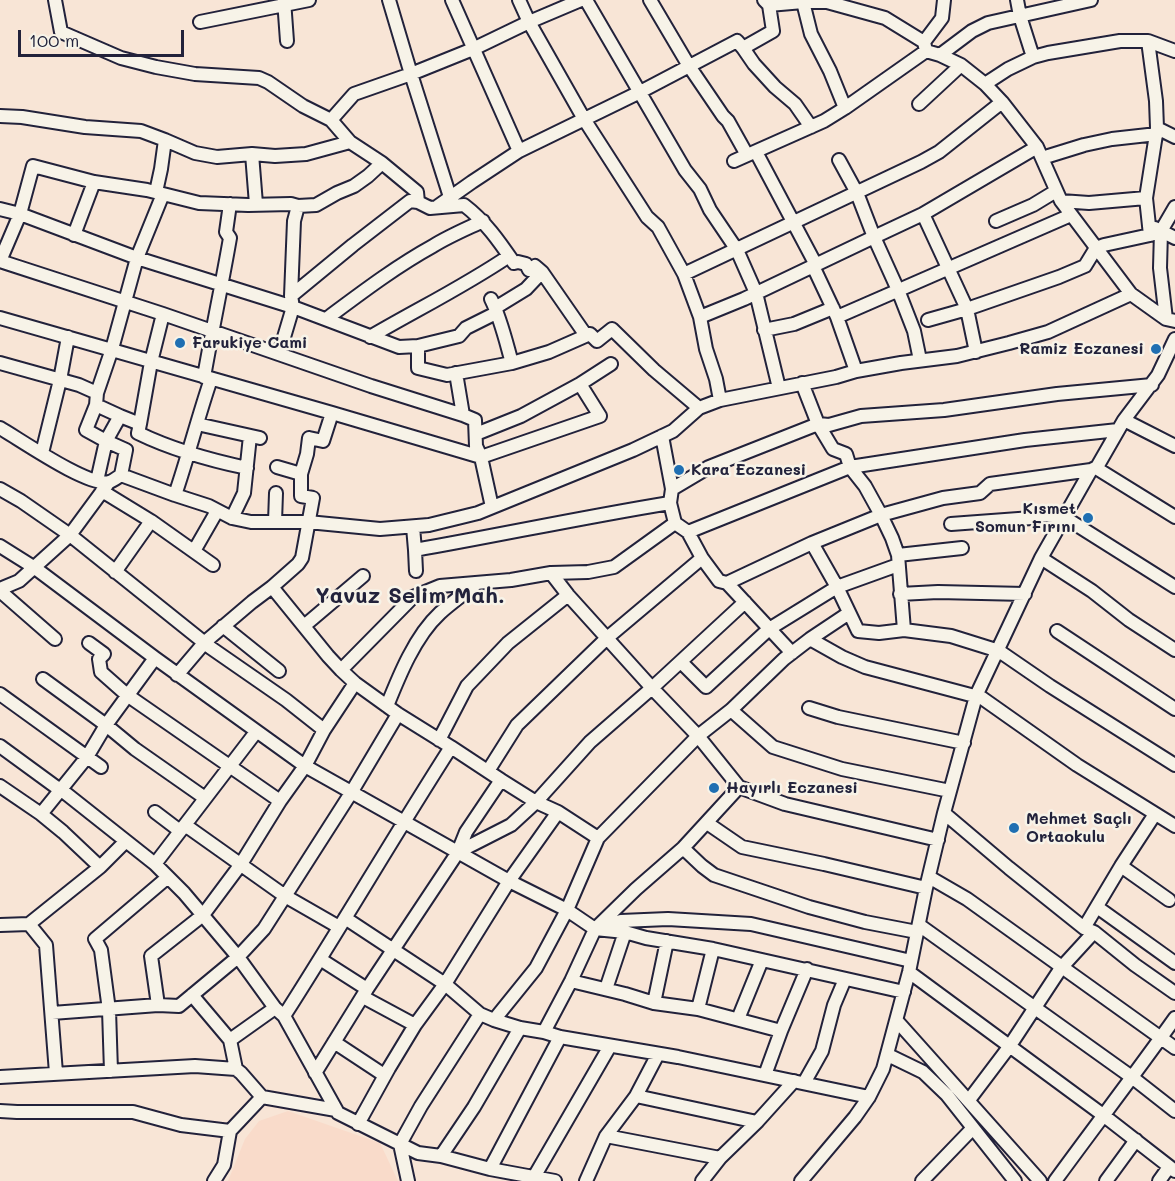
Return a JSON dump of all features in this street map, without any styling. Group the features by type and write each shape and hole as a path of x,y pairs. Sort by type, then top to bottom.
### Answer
{"street":[{"path":"55,0 62,32 101,50 156,67 195,74 259,78 268,82 303,106 331,120 350,142 382,163 417,192 418,202"},
{"path":"200,22 284,3 309,0"},
{"path":"389,0 450,197"},
{"path":"452,0 519,151"},
{"path":"519,0 584,119 647,217 658,227 684,274 700,317 720,400"},
{"path":"331,120 354,94 473,49 581,0"},
{"path":"586,0 686,170 700,189 710,210 737,250 756,293 778,388"},
{"path":"650,0 689,66 752,153 794,222 835,313 856,371"},
{"path":"862,0 868,14"},
{"path":"734,161 824,121 845,108 925,46 942,18 944,0"},
{"path":"1017,0 1033,57"},
{"path":"940,55 972,31 988,24 1091,0"},
{"path":"743,48 773,30 767,2 827,2 885,18 925,46 961,65 985,84 1002,102 1040,152 1058,196 1131,294 1171,320"},
{"path":"803,2 811,34 830,71 845,108"},
{"path":"284,3 287,41"},
{"path":"438,206 519,151 640,92 737,41 754,64 795,104 811,127"},
{"path":"985,84 1033,57 1120,41 1148,41 1175,51"},
{"path":"1148,41 1156,101 1157,131 1146,198 1171,320"},
{"path":"919,104 961,65"},
{"path":"684,274 921,162 939,152 1002,102"},
{"path":"0,116 86,127 141,131 195,153 217,157 252,154 275,156 306,154 350,142"},
{"path":"700,317 923,214 1040,152 1157,131 1175,137"},
{"path":"122,475 126,450 86,430 112,349 137,258 160,193 165,140"},
{"path":"252,154 256,204"},
{"path":"839,160 857,193 898,290 914,331 920,360"},
{"path":"382,163 354,186 316,205 298,206 199,203 160,193 94,182 33,166 20,214 0,261 475,420 476,446 481,457 492,507"},
{"path":"74,235 94,182"},
{"path":"996,221 1058,196 1089,203 1146,198"},
{"path":"292,302 353,245 410,201 430,208 464,205 483,221 514,263 526,264 529,270 535,266 542,272 585,334 590,334 597,341 612,329 654,370 699,408"},
{"path":"175,495 189,454 208,378 212,331 230,238 226,232 230,204"},
{"path":"279,354 292,302 294,221 298,206"},
{"path":"928,320 967,309 1085,266 1096,248 1153,231 1175,207"},
{"path":"0,209 20,214 137,258 222,285 292,302 326,319 399,346 418,346 459,336 494,307 526,289 542,272"},
{"path":"923,214 967,309 976,352"},
{"path":"764,330 835,313 898,290 1071,215"},
{"path":"326,319 415,256 483,221"},
{"path":"1153,231 1175,238"},
{"path":"370,337 479,276 509,256"},
{"path":"102,485 122,475 209,506 232,518 251,522 308,522 380,529 429,525 478,513 633,450 673,430 699,408 720,400 856,371 976,352 1048,332 1131,294"},
{"path":"494,307 512,363"},
{"path":"164,314 138,433 189,454 247,468"},
{"path":"0,318 481,457 600,416 580,384"},
{"path":"418,346 418,368 447,375 512,363 590,334"},
{"path":"42,453 68,337"},
{"path":"801,1181 855,1117 869,1097 883,1069 910,967 944,813 976,696 1041,558 1121,425 1158,375 1175,339"},
{"path":"0,363 60,380 97,399 120,416 140,424"},
{"path":"476,434 521,416 580,384 611,364"},
{"path":"456,373 463,415"},
{"path":"802,383 818,424 833,449 846,454 850,467 865,486 892,537 898,560 904,630"},
{"path":"672,489 709,467 818,424 829,425 861,416 944,410 1057,394 1152,384"},
{"path":"177,675 205,642 272,587 302,558 313,498 301,496 302,474 309,438 323,441 332,413"},
{"path":"55,639 0,590 20,581 70,535 102,485 106,441 120,416"},
{"path":"197,424 255,437 247,468 244,493 232,518"},
{"path":"688,532 850,467 1121,425 1175,446"},
{"path":"0,428 75,473 102,485 213,565"},
{"path":"662,436 672,489 670,503 675,523 688,532 702,558 719,581 727,583 792,653"},
{"path":"277,467 302,474"},
{"path":"727,583 812,543 881,515 943,498 980,493 990,484 1093,469 1175,517"},
{"path":"0,489 70,535 205,642 324,730"},
{"path":"275,522 276,493"},
{"path":"415,550 670,503"},
{"path":"194,551 217,511"},
{"path":"951,524 1032,518 1042,515 1064,517 1175,587"},
{"path":"115,572 151,522"},
{"path":"341,670 413,597 440,586 476,584 551,573 588,572 614,567 675,523"},
{"path":"413,527 416,571"},
{"path":"812,543 858,631 879,633 904,630 951,636 999,651 1175,765"},
{"path":"0,546 35,568 177,675 305,766 509,881 567,910 595,929 625,932 713,949 904,992"},
{"path":"681,662 706,687 769,629 837,587 898,560 962,548"},
{"path":"488,771 517,725 608,638 702,558"},
{"path":"1041,558 1175,650"},
{"path":"551,573 568,595 698,736 739,787 785,804 938,840"},
{"path":"304,626 363,576"},
{"path":"387,706 420,638 438,614 476,584"},
{"path":"272,587 341,670 356,683 398,714 501,780 598,838"},
{"path":"900,594 938,592 1025,594"},
{"path":"439,740 467,686 507,643 568,595"},
{"path":"458,852 511,825 536,802 590,742 745,602"},
{"path":"494,1020 536,968 567,910 598,838 698,736 731,710 792,653 849,613"},
{"path":"223,626 279,671"},
{"path":"1057,631 1175,709"},
{"path":"810,639 865,667 982,698 1077,765 1175,826"},
{"path":"90,643 104,654 99,659 101,672 127,695 280,801"},
{"path":"41,814 87,757 106,725 155,658"},
{"path":"43,679 135,749 205,798"},
{"path":"158,1005 152,956 203,915 241,864 305,766 324,730 356,683"},
{"path":"0,694 101,767"},
{"path":"809,708 838,717 964,743"},
{"path":"731,710 773,747 842,769 950,791"},
{"path":"52,1013 158,1005 179,1006 238,957 264,929 351,793 398,714"},
{"path":"155,864 256,732"},
{"path":"0,746 61,789 155,864 203,915 280,1012 338,1113 418,1153 555,1181"},
{"path":"230,1040 280,1012 320,959 451,747"},
{"path":"315,1073 458,852 466,832 501,780"},
{"path":"0,786 41,814 100,867"},
{"path":"544,1032 595,929 683,848 739,787"},
{"path":"155,812 241,864 285,896 342,922 394,950 445,984 480,1014 494,1020 560,1037 658,1054 869,1097"},
{"path":"358,1124 384,1075 415,1025 445,984 509,881 558,812"},
{"path":"944,813 1009,868 1134,965 1175,993"},
{"path":"969,1100 1009,1047 1089,930 1097,907 1155,814"},
{"path":"707,823 742,847 928,883 967,899 1175,1048"},
{"path":"0,925 29,924 100,867 126,841"},
{"path":"683,848 714,875 809,908 865,922 918,928 1133,1078 1175,1112"},
{"path":"1121,866 1169,900"},
{"path":"111,1071 109,1010 101,950 95,939 168,877"},
{"path":"1097,907 1175,963"},
{"path":"595,929 621,921 668,920 751,924 910,967 1009,1047 1137,1140 1172,1169 1159,1181"},
{"path":"29,924 46,945 56,1073"},
{"path":"606,989 625,932"},
{"path":"654,1003 667,941"},
{"path":"698,1009 713,949"},
{"path":"320,959 365,993 415,1025"},
{"path":"738,1019 762,960"},
{"path":"765,1075 807,969"},
{"path":"702,1181 720,1158 799,1082 822,1051 834,1005 845,979"},
{"path":"571,981 654,1003 698,1009 781,1031"},
{"path":"192,995 230,1040 236,1069"},
{"path":"408,1181 400,1144 421,1106 480,1014"},
{"path":"1055,1181 1175,1018"},
{"path":"897,1021 1040,1181"},
{"path":"441,1156 474,1107 520,1028"},
{"path":"490,1169 560,1037"},
{"path":"334,1042 384,1075"},
{"path":"534,1177 610,1046"},
{"path":"586,1181 606,1136 636,1096 658,1054"},
{"path":"888,1054 923,1072 947,1095 1015,1181"},
{"path":"0,1077 195,1066 236,1069 262,1096 336,1110"},
{"path":"214,1181 224,1165 230,1131 262,1096"},
{"path":"636,1096 757,1122"},
{"path":"0,1111 133,1112 181,1125 230,1131"},
{"path":"922,1181 973,1128"},
{"path":"606,1136 720,1158"},
{"path":"1106,1181 1137,1140"}],"shaded area":[{"path":"288,1111 380,1143 398,1181 228,1181 245,1139 259,1121"}],"place":[{"name":"Farukiye Cami","path":"180,343"},
{"name":"Ramiz Eczanesi","path":"1156,349"},
{"name":"Kara Eczanesi","path":"679,470"},
{"name":"Kısmet Somun Fırını","path":"1088,518"},
{"name":"Hayırlı Eczanesi","path":"714,788"},
{"name":"Mehmet Saçlı Ortaokulu","path":"1014,828"}],"district":[{"name":"Yavuz Selim Mah.","path":"410,596"}]}
